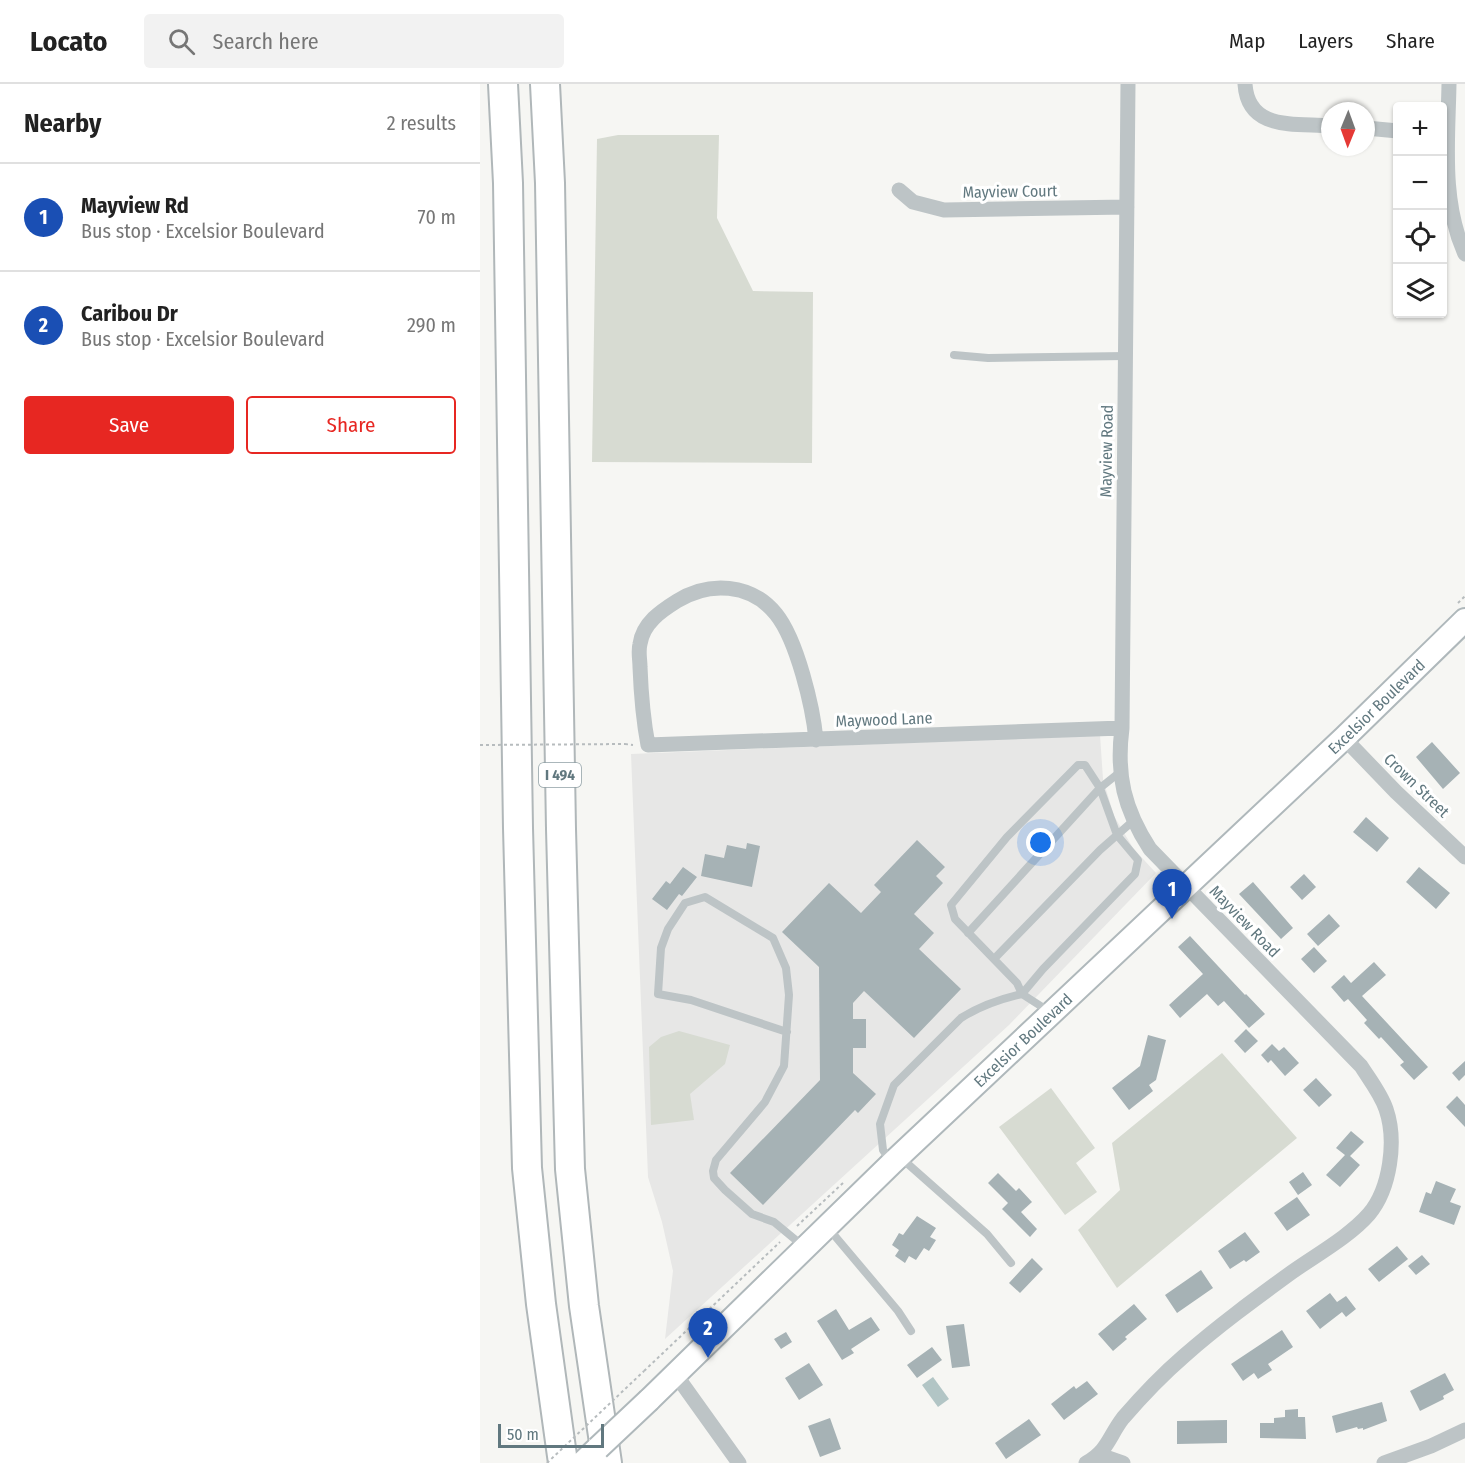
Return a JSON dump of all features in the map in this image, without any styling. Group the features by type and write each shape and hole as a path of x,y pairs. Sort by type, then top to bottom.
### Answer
{"highway":[{"name":"I 494","path":"503,84 508,183 518,817 528,1168 541,1304 563,1463"},
{"name":"I 494","path":"545,84 550,183 560,797 570,1169 584,1306 607,1463"}],"main road":[{"name":"Excelsior Boulevard","path":"582,1463 804,1247 1344,738 1465,620"}],"street":[{"name":"Mayview Road","path":"1100,1455 1122,1420 1158,1379 1225,1321 1368,1215 1378,1201 1391,1147 1391,1127 1386,1109 1361,1066 1150,849 1133,821 1126,802 1120,772 1119,745 1122,728 1128,84"},
{"path":"1245,84 1247,99 1252,110 1261,117 1272,121 1321,125"},
{"path":"1447,110 1449,84"},
{"path":"1375,130 1393,131"},
{"path":"1446,156 1450,208 1457,237 1465,254"},
{"name":"Mayview Court","path":"899,190 913,202 944,210 1127,207"},
{"name":"Maywood Lane","path":"816,740 814,715 790,639 775,613 762,601 731,587 716,587 699,590 653,618 639,645 644,723 648,745 816,740 1122,728"},
{"name":"Crown Street","path":"1344,738 1396,792 1465,857"},
{"path":"675,1375 739,1463"},
{"path":"1384,1463 1431,1446 1465,1430"},
{"path":"1086,1463 1100,1455 1123,1463"}],"lane":[{"path":"954,355 988,358 1125,356"},
{"path":"1011,1263 987,1234 883,1150 880,1124 894,1085 961,1018 1001,999 1022,994 1050,961 1135,874 1138,860 1117,835 1100,788 1085,765 1078,765 1007,837 951,905 955,919 1017,983 1022,994 1052,1013"},
{"path":"968,933 1100,788 1120,772"},
{"path":"994,959 1133,821"},
{"path":"786,1032 691,1000 657,994 661,948 668,928 685,903 705,897 773,938 786,968 789,995 784,1066 765,1102 716,1160 713,1172 714,1178 725,1190 752,1214 774,1222 804,1247"},
{"path":"826,1226 898,1311 911,1331"}],"path":[{"path":"480,746 625,744"},
{"path":"547,1463 644,1371"}],"shaded area":[{"path":"618,135 719,135 717,218 753,291 813,292 812,463 592,462 597,139"},
{"path":"1100,735 1103,779 1114,816 1133,848 1156,873 1009,1025 665,1339 673,1271 662,1222 648,1177 631,754"},
{"path":"679,1031 730,1045 725,1064 690,1094 694,1120 651,1125 649,1047 661,1037"},
{"path":"1222,1053 1297,1138 1117,1288 1078,1230 1120,1190 1112,1143"},
{"path":"1051,1088 1095,1148 1076,1163 1097,1192 1065,1215 999,1127"},
{"path":"933,1377 949,1399 938,1407 922,1385"}],"building":[{"path":"1432,742 1460,773 1443,789 1416,757"},
{"path":"1366,817 1389,838 1377,852 1353,832"},
{"path":"917,840 945,867 936,876 943,883 914,914 934,933 919,949 961,989 914,1038 864,991 853,1003 853,1019 866,1019 866,1048 853,1048 853,1073 876,1094 858,1113 855,1110 763,1205 730,1173 820,1080 819,967 782,932 829,883 861,913 881,892 874,885"},
{"path":"747,843 760,846 752,887 701,876 705,854 724,858 727,845 746,849"},
{"path":"683,867 697,877 682,896 679,894 667,910 652,899 666,881 670,884"},
{"path":"1419,867 1450,893 1436,909 1406,882"},
{"path":"1304,874 1316,887 1302,900 1290,887"},
{"path":"1253,882 1293,928 1281,939 1239,894"},
{"path":"1329,914 1340,926 1318,946 1307,934"},
{"path":"1190,936 1265,1014 1249,1028 1224,1001 1218,1006 1207,994 1180,1018 1169,1005 1203,974 1178,947"},
{"path":"1314,947 1327,961 1314,973 1301,959"},
{"path":"1374,962 1386,975 1362,996 1428,1067 1414,1080 1400,1065 1404,1062 1381,1037 1379,1039 1364,1023 1367,1020 1348,999 1344,1002 1331,987 1344,975 1351,983"},
{"path":"1246,1029 1258,1041 1245,1053 1234,1041"},
{"path":"1148,1035 1166,1040 1156,1080 1149,1085 1153,1091 1129,1110 1112,1088 1140,1066"},
{"path":"1272,1044 1279,1051 1284,1047 1299,1063 1285,1076 1271,1060 1268,1063 1261,1055"},
{"path":"1465,1061 1465,1075 1459,1081 1452,1073"},
{"path":"1316,1078 1332,1095 1319,1107 1303,1090"},
{"path":"1457,1096 1465,1105 1465,1127 1446,1107"},
{"path":"1351,1131 1364,1142 1350,1156 1360,1165 1340,1187 1326,1175 1345,1155 1336,1148"},
{"path":"1303,1172 1312,1185 1298,1195 1289,1182"},
{"path":"998,1173 1016,1191 1019,1188 1032,1202 1021,1212 1037,1229 1030,1237 1002,1209 1008,1203 988,1183"},
{"path":"1436,1181 1456,1189 1450,1202 1461,1206 1454,1225 1419,1212 1426,1192 1431,1194"},
{"path":"1297,1197 1310,1215 1287,1231 1274,1213"},
{"path":"917,1216 936,1228 930,1237 936,1240 929,1251 924,1248 916,1260 909,1256 905,1263 895,1256 899,1250 892,1245 899,1233 903,1235"},
{"path":"1245,1232 1260,1252 1230,1269 1218,1251"},
{"path":"1397,1246 1408,1259 1379,1282 1368,1269"},
{"path":"1422,1255 1430,1264 1416,1275 1408,1266"},
{"path":"1032,1258 1043,1269 1020,1293 1009,1283"},
{"path":"1201,1270 1213,1288 1177,1313 1165,1295"},
{"path":"1330,1293 1337,1302 1346,1296 1356,1309 1346,1317 1342,1312 1320,1329 1306,1311"},
{"path":"1134,1304 1147,1319 1125,1337 1127,1339 1113,1351 1098,1334"},
{"path":"836,1309 849,1330 871,1317 880,1330 851,1349 854,1353 842,1360 817,1321"},
{"path":"964,1324 970,1366 952,1368 946,1326"},
{"path":"1282,1330 1293,1347 1268,1364 1272,1370 1258,1379 1254,1373 1243,1381 1231,1364"},
{"path":"786,1332 792,1342 781,1349 774,1339"},
{"path":"932,1347 942,1360 917,1378 907,1365"},
{"path":"809,1363 823,1385 799,1400 785,1378"},
{"path":"1445,1373 1454,1390 1443,1396 1444,1399 1420,1411 1410,1391"},
{"path":"1087,1381 1098,1394 1064,1420 1051,1404 1074,1386 1076,1389"},
{"path":"1382,1402 1387,1421 1363,1430 1357,1427 1336,1433 1332,1416"},
{"path":"1298,1409 1298,1417 1305,1417 1306,1439 1260,1438 1260,1423 1274,1423 1274,1418 1285,1417 1285,1410"},
{"path":"830,1418 841,1449 820,1457 808,1426"},
{"path":"1029,1419 1041,1435 1006,1459 995,1443"},
{"path":"1227,1420 1227,1443 1177,1444 1177,1421"}],"place":[{"name":"Mayview Rd","path":"1172,919"},
{"name":"Caribou Dr","path":"708,1358"}]}
